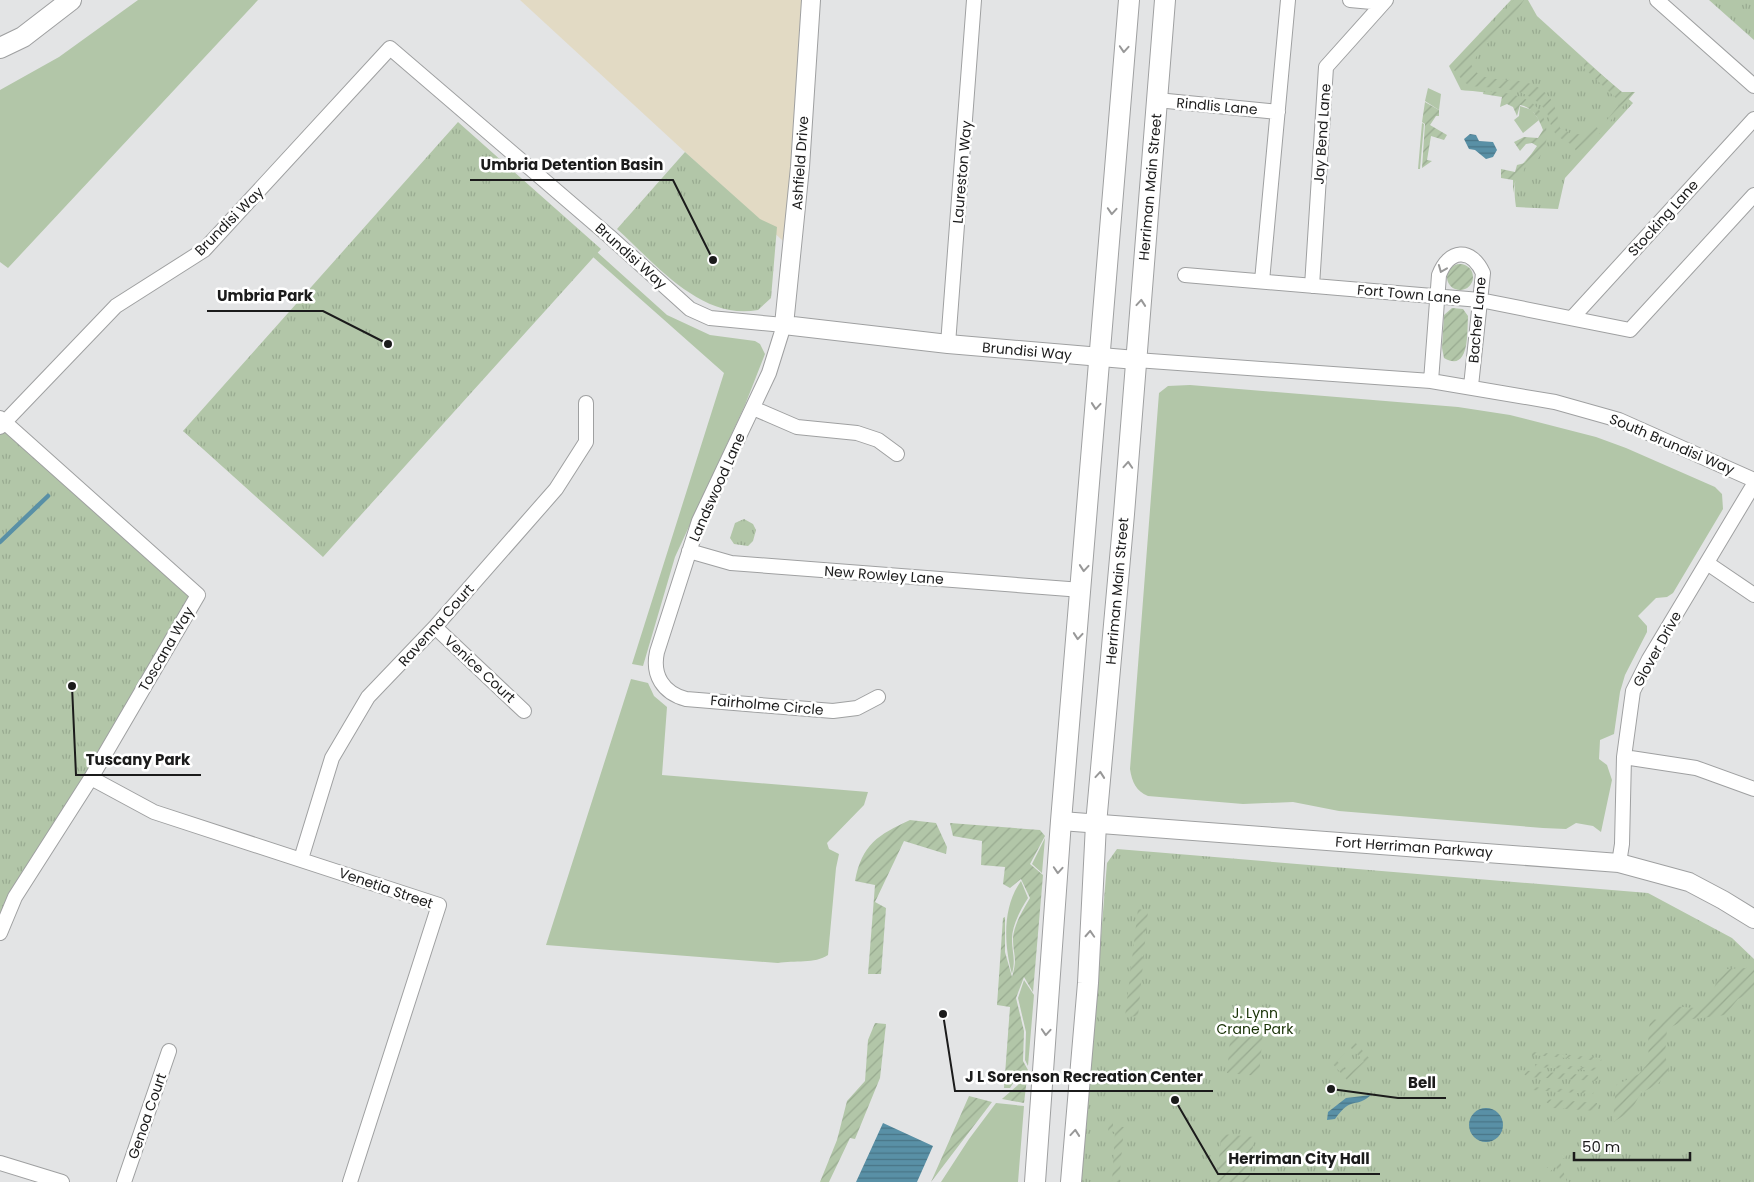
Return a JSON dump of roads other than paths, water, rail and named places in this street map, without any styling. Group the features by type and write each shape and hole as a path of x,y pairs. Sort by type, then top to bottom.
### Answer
{"main road":[{"path":"0,48 24,37 71,0"},
{"path":"1035,1182 1061,822 1082,590 1128,0"},
{"name":"Herriman Main Street","path":"1071,1182 1088,983 1096,824 1124,514 1165,0"}],"street":[{"name":"Ashfield Drive","path":"784,325 800,167 811,0"},
{"name":"Laureston Way","path":"948,344 974,0"},
{"path":"1262,282 1288,0"},
{"name":"Jay Bend Lane","path":"1350,0 1384,1"},
{"path":"1657,0 1754,86"},
{"name":"Jay Bend Lane","path":"1312,286 1326,67 1384,1"},
{"name":"Brundisi Way","path":"1,422 116,306 204,250 390,48 609,236 690,309 710,318 948,344 1136,360 1431,381 1471,386"},
{"name":"Rindlis Lane","path":"1157,100 1278,112"},
{"name":"Stocking Lane","path":"1572,318 1754,119"},
{"name":"Fort Town Lane","path":"1184,275 1480,300 1630,330 1754,195"},
{"name":"Bacher Lane","path":"1431,381 1439,275 1444,263 1454,255 1462,255 1470,256 1479,264 1483,273 1471,386"},
{"name":"Landswood Lane","path":"659,680 655,668 657,652 699,521 769,374 784,325"},
{"name":"South Brundisi Way","path":"1471,386 1555,402 1619,420 1754,480"},
{"name":"Ravenna Court","path":"301,859 332,758 368,697 435,627 556,489 586,442 586,403"},
{"path":"753,408 797,427 857,433 878,440 897,454"},
{"name":"Toscana Way","path":"0,933 15,897 91,778 198,595 1,422"},
{"name":"Glover Drive","path":"1618,863 1622,844 1624,757 1633,691 1649,659 1754,484"},
{"name":"New Rowley Lane","path":"689,551 731,563 1082,590"},
{"path":"1707,563 1754,594"},
{"name":"Venice Court","path":"435,627 524,711"},
{"name":"Fairholme Circle","path":"659,680 672,694 686,699 833,711 857,708 878,697"},
{"path":"1624,757 1696,768 1754,789"},
{"name":"Venetia Street","path":"91,778 154,812 439,905 350,1182"},
{"name":"Fort Herriman Parkway","path":"1061,822 1618,863 1689,882 1724,900 1754,920"},
{"name":"Genoa Court","path":"124,1182 169,1051"},
{"path":"0,1162 62,1182"}],"water":[{"path":"1470,134 1476,135 1479,141 1493,142 1497,150 1493,157 1486,159 1475,150 1469,149 1464,139"},
{"path":"1371,1095 1346,1107 1335,1119 1327,1120 1328,1112 1346,1098"},
{"path":"1486,1108 1493,1109 1498,1113 1502,1118 1502,1132 1498,1137 1493,1141 1486,1142 1479,1141 1474,1137 1470,1132 1469,1125 1470,1118 1474,1113 1479,1109"},
{"path":"883,1123 933,1146 917,1182 856,1182"}],"waterway":[{"path":"0,542 48,496"}],"place":[{"name":"Umbria Detention Basin","path":"713,260"},
{"name":"Umbria Park","path":"388,344"},
{"name":"Tuscany Park","path":"72,686"},
{"name":"J L Sorenson Recreation Center","path":"943,1014"},
{"name":"Bell","path":"1331,1089"},
{"name":"Herriman City Hall","path":"1175,1100"}],"park label":[{"name":"J. Lynn Crane Park","path":"1255,1022"}]}
